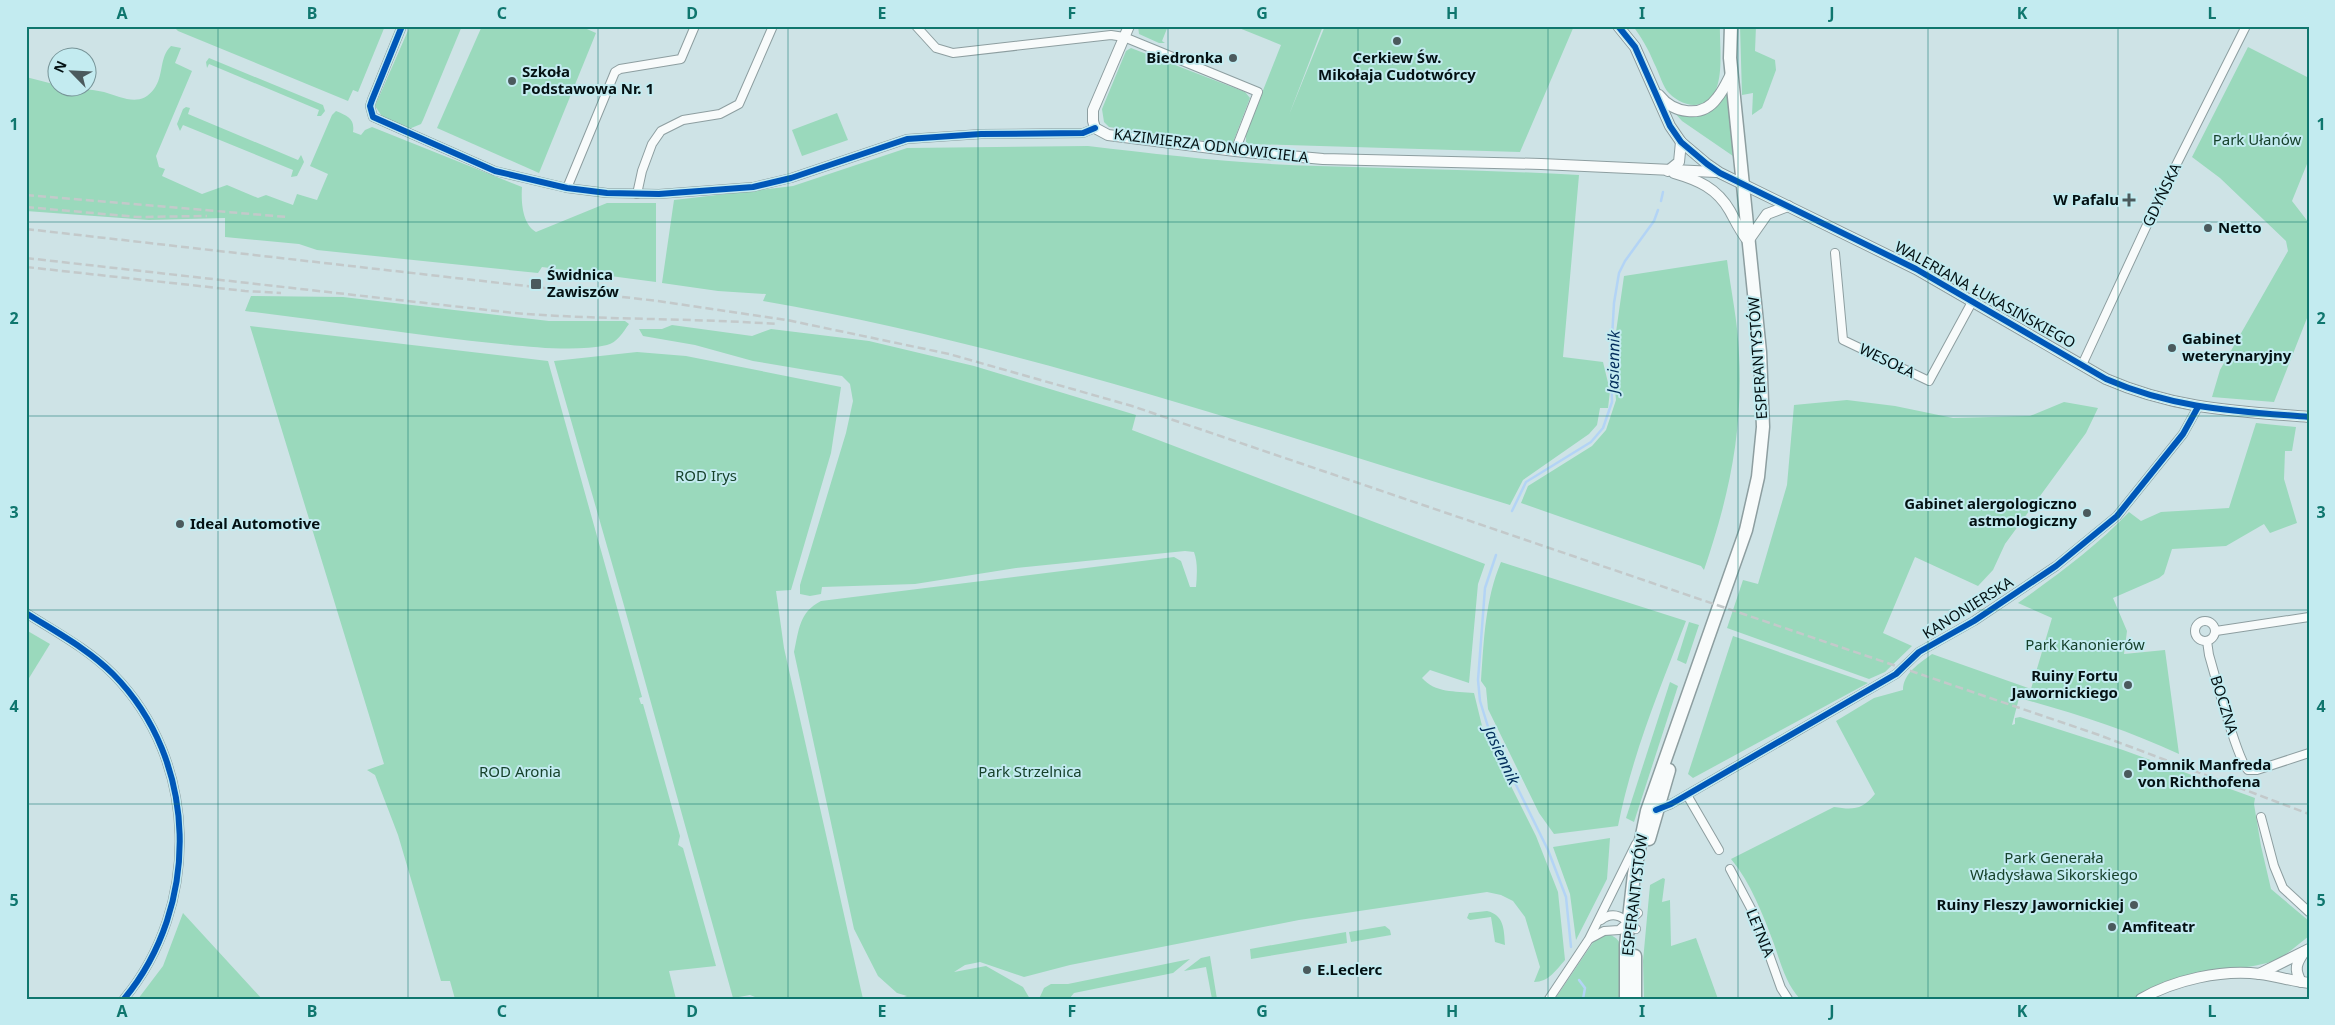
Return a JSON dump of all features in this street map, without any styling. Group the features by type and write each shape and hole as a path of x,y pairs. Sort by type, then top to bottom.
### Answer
{"main road":[{"name":"ESPERANTYSTÓW","path":"1635,999 1634,874 1641,834 1654,788 1694,681 1746,530 1762,458 1763,427 1760,352 1744,184 1731,74 1731,26"},
{"name":"ESPERANTYSTÓW","path":"1626,999 1626,946 1634,921 1648,842 1694,681"}],"street":[{"name":"KAZIMIERZA ODNOWICIELA","path":"402,26 372,100 371,112 376,120 495,171 567,188 607,193 659,194 753,187 791,178 907,139 972,134 1082,133 1095,128 1108,135 1235,151 1323,159 1541,164 1720,173"},
{"path":"567,188 615,72 620,69 681,59 695,26"},
{"path":"636,194 642,170 652,144 661,131 683,120 720,114 739,104 773,26"},
{"path":"916,26 936,48 953,53 1111,35 1124,37 1258,92 1235,151"},
{"path":"1095,128 1093,110 1128,26"},
{"name":"WALERIANA ŁUKASIŃSKIEGO","path":"1618,26 1635,47 1656,90 1664,116 1681,142 1720,173 1916,269 2082,365 2130,390 2198,407 2309,417"},
{"name":"GDYŃSKA","path":"2082,365 2163,192 2244,27"},
{"name":"WALERIANA ŁUKASIŃSKIEGO","path":"1656,90 1664,100 1677,109 1694,111 1703,109 1718,98 1731,74"},
{"path":"1668,171 1679,162 1681,142"},
{"path":"1668,171 1693,178 1714,190 1723,200 1739,230 1748,241 1767,214 1788,206"},
{"name":"WESOŁA","path":"1835,253 1842,340 1929,382 1972,302"},
{"name":"KANONIERSKA","path":"1656,810 1687,795 1896,674 1920,652 1974,622 2056,566 2116,516 2183,434 2198,407"},
{"path":"26,613 86,650 113,674 145,717 162,748 172,776 180,825 178,883 173,906 158,947 134,987 124,999"},
{"path":"2216,631 2309,617"},
{"path":"2203,621 2210,622 2216,631 2213,638 2207,641 2200,640 2196,635 2197,625 2203,621"},
{"name":"BOCZNA","path":"2207,641 2209,655 2245,767 2248,770 2257,770 2309,753"},
{"path":"1687,795 1719,850"},
{"path":"2261,817 2274,866 2283,888 2309,912"},
{"path":"1549,999 1589,939 1641,834"},
{"name":"LETNIA","path":"1730,869 1756,918 1784,998"},
{"path":"1599,921 1607,915 1614,914 1634,921"},
{"path":"1589,939 1604,931 1619,930 1634,921"},
{"path":"1612,930 1621,937 1626,946"},
{"path":"2259,974 2307,950"},
{"path":"2305,982 2296,972 2295,967 2307,950"},
{"path":"2141,999 2171,985 2238,973 2259,974 2305,982"}],"green space":[{"path":"173,26 385,26 358,92 353,90 348,101 178,31"},
{"path":"410,26 462,26 421,124 409,129 383,118 375,106"},
{"name":"Szkoła Podstawowa Nr. 1","path":"482,26 580,26 596,33 539,173 437,128"},
{"path":"1138,26 1168,26 1162,41 1165,43 1159,43 1139,34"},
{"path":"1234,26 1323,26 1289,115 1325,26 1574,26 1520,152 1249,144 1246,142 1246,133 1281,45"},
{"path":"1633,26 1720,26 1720,74 1713,96 1705,103 1690,105 1672,96 1665,88 1647,48"},
{"path":"1740,26 1756,26 1755,51 1775,60 1776,70 1762,108 1752,115 1753,93 1742,95"},
{"path":"171,46 181,48 175,63 192,71 156,156 159,167 165,169 162,176 202,194 227,185 258,198 266,195 293,205 297,194 317,200 328,174 310,166 332,115 336,111 350,118 353,124 353,132 361,135 365,130 372,127 522,187 522,205 525,218 536,232 607,203 656,203 656,282 542,267 538,273 317,250 299,244 225,237 225,218 149,220 26,211 26,77 48,83 48,98 98,98 98,91 130,100 137,100 149,95 157,84 167,50"},
{"name":"Park Ułanów","path":"2248,47 2309,78 2309,159 2292,201 2309,223 2309,313 2274,402 2212,397 2220,370 2288,251 2286,241 2220,178 2192,157"},
{"path":"1131,48 1245,92 1250,98 1232,145 1109,127 1104,122 1102,109 1126,51"},
{"path":"209,58 323,105 325,111 321,116 317,116 319,110 209,64 207,68 206,62"},
{"path":"1727,90 1733,156 1682,121 1674,112 1699,114 1705,112"},
{"path":"186,107 190,108 188,114 298,160 301,155 304,162 297,176 291,177 293,170 183,125 180,131 177,124 183,109"},
{"path":"837,113 848,140 802,156 792,130"},
{"path":"1088,146 1260,163 1579,175 1563,357 1603,362 1610,391 1608,408 1600,408 1597,425 1589,434 1523,480 1510,505 1233,419 1047,365 858,319 763,301 766,294 718,291 662,283 674,200 793,186 907,148"},
{"path":"1727,260 1738,342 1739,411 1727,490 1704,570 1701,566 1521,503 1528,486 1592,446 1606,430 1616,400 1612,360 1624,276"},
{"path":"251,296 343,297 549,321 625,321 629,324 617,340 611,344 568,349 540,347 437,337 245,311"},
{"name":"Park Strzelnica","path":"672,325 752,336 771,329 869,341 974,366 1136,415 1132,430 1485,564 1478,584 1469,683 1430,670 1422,678 1439,689 1474,693 1483,730 1536,836 1558,892 1565,960 1548,978 1534,982 1540,967 1525,917 1513,901 1501,895 1487,892 1299,920 1070,965 1024,977 980,962 965,965 954,972 986,966 1023,987 1030,999 897,999 907,996 897,993 878,976 854,929 794,652 804,616 814,605 821,601 1174,557 1181,561 1190,587 1196,587 1197,565 1194,552 1185,551 1016,568 915,584 822,587 821,594 810,596 800,594 800,585 846,433 853,401 850,384 842,376 753,361 695,345 643,336 639,329 662,329"},
{"name":"ROD Aronia","path":"250,326 548,361 642,697 639,698 641,704 643,704 680,836 678,845 683,848 716,966 669,971 676,999 455,999 450,981 441,981 398,835 375,775 367,770 384,764"},
{"name":"ROD Irys","path":"637,352 686,356 841,387 831,453 791,590 776,591 784,648 863,999 760,999 750,995 733,998 554,361"},
{"path":"1847,400 1895,406 1953,418 2030,416 2064,402 2098,408 2086,433 2005,544 1993,570 1978,586 1915,557 1883,633 1912,646 1885,672 1869,679 1727,628 1743,580 1758,584 1787,485 1794,405"},
{"name":"Park Generała Władysława Sikorskiego","path":"2256,423 2296,427 2292,451 2285,451 2284,479 2297,523 2270,533 2264,524 2226,546 2172,549 2164,574 2113,598 2127,631 2124,654 2165,650 2179,754 2140,737 2100,723 2019,698 2012,725 2015,724 2015,718 2020,717 2123,750 2255,798 2254,804 2261,846 2271,889 2309,921 2309,936 2289,952 2273,961 2187,975 2164,983 2132,999 1800,999 1784,973 1756,900 1745,878 1731,859 1834,807 1857,808 1866,803 1875,794 1836,721 1874,698 1903,690 1909,674 1932,654 2031,689 2052,618 2018,603 2090,549 2129,512 2141,521 2161,512 2229,508"},
{"path":"1501,562 1686,621 1639,748 1618,826 1554,834 1539,813 1488,709 1486,688 1481,681 1484,635 1488,606"},
{"path":"1689,622 1699,625 1686,664 1677,660"},
{"path":"26,630 50,644 26,683"},
{"path":"1733,636 1868,683 1693,778 1688,774"},
{"path":"1670,682 1678,686 1634,822 1626,818"},
{"path":"1610,838 1607,879 1576,940 1570,894 1553,847"},
{"path":"1663,878 1665,879 1662,902 1670,900 1671,946 1696,938 1718,999 1644,999 1643,961 1650,885"},
{"path":"1487,911 1500,919 1505,945 1495,942 1491,917 1470,920 1467,918 1469,913"},
{"path":"183,913 262,999 138,999 163,966"},
{"path":"1385,926 1390,930 1391,935 1351,942 1349,932"},
{"path":"1346,932 1347,943 1251,959 1250,949"},
{"path":"1607,934 1616,938 1622,947 1622,999 1555,999 1596,938"},
{"path":"1210,956 1217,999 1212,999 1206,967 1184,971 1201,958"},
{"path":"1190,959 1173,973 1074,993 1069,999 1039,999 1044,988 1051,984 1068,984"}],"waterway":[{"name":"Jasiennik","path":"1661,201 1663,192"},
{"name":"Jasiennik","path":"1512,511 1526,482 1591,442 1603,428 1612,402 1611,355 1614,303 1619,273 1625,261 1654,221 1658,210"},
{"name":"Jasiennik","path":"1496,555 1485,588 1478,680 1480,701 1489,730 1548,850 1566,897 1571,947"},
{"name":"Jasiennik","path":"1579,980 1585,988 1583,999"}],"railway":[{"path":"26,195 287,217"},
{"path":"26,207 137,217 207,216"},
{"path":"26,229 658,301 787,320 949,354 1132,406 2099,735 2309,814"},
{"path":"26,258 514,313 777,324"},
{"path":"26,267 245,291 281,293"}],"cycle path":[{"path":"402,26 370,106 373,117 495,171 567,188 607,193 659,194 753,187 791,178 907,139 981,134 1083,133 1095,128"},
{"path":"1618,26 1635,47 1670,126 1681,142 1720,173 1916,269 2106,379 2131,389 2181,403 2230,410 2309,417"},
{"path":"1656,810 1671,804 1896,674 1919,652 1974,621 2056,566 2117,516 2183,434 2198,407"},
{"path":"26,613 82,649 113,674 141,709 162,748 175,791 180,834 177,878 167,921 149,962 124,999"}],"place":[{"name":"Cerkiew Św. Mikołaja Cudotwórcy","path":"1397,41"},
{"name":"Biedronka","path":"1233,58"},
{"name":"Szkoła Podstawowa Nr. 1","path":"512,81"},
{"name":"W Pafalu","path":"2129,200"},
{"name":"Netto","path":"2208,228"},
{"name":"Świdnica Zawiszów","path":"536,284"},
{"name":"Gabinet weterynaryjny","path":"2172,348"},
{"name":"Gabinet alergologiczno astmologiczny","path":"2087,513"},
{"name":"Ideal Automotive","path":"180,524"},
{"name":"Ruiny Fortu Jawornickiego","path":"2128,685"},
{"name":"Pomnik Manfreda von Richthofena","path":"2128,774"},
{"name":"Ruiny Fleszy Jawornickiej","path":"2134,905"},
{"name":"Amfiteatr","path":"2112,927"},
{"name":"E.Leclerc","path":"1307,970"}],"park label":[{"name":"Park Kanonierów","path":"2085,645"}]}
